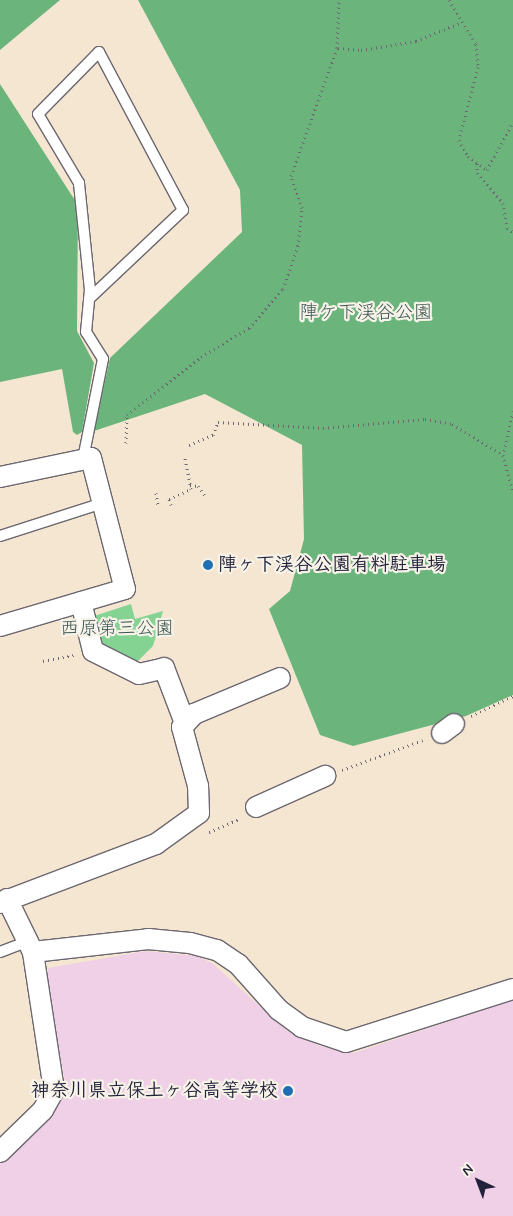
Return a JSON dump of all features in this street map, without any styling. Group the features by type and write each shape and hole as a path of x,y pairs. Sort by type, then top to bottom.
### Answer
{"street":[{"path":"0,477 91,458 125,589 0,626"},
{"path":"81,602 94,651 139,674 164,668 185,723"},
{"path":"0,1152 43,1110 54,1090 31,947 4,901 156,844 199,813 198,786 182,727 194,714 280,678"},
{"path":"256,807 325,776"},
{"path":"31,947 148,939 208,948 238,964 279,1010 302,1027 346,1042 513,989"}],"lane":[{"path":"83,459 103,358 86,332 89,299 79,183 38,114 99,52 183,210 89,299"},
{"path":"0,536 103,503"},
{"path":"0,952 31,947"}],"path":[{"path":"126,443 127,415 201,357 249,328 283,288 298,246 302,208 291,176 337,48 339,0"},
{"path":"449,0 476,44 478,67 459,140 478,163 487,170 513,122"},
{"path":"337,48 360,50 416,41 462,22"},
{"path":"478,163 477,173 503,202 507,228 513,232"},
{"path":"513,411 503,455 513,492"},
{"path":"189,445 213,435 218,422 323,428 425,419 452,424 503,455"},
{"path":"171,505 169,499 187,494 190,484 185,457"},
{"path":"190,484 198,486 204,496"},
{"path":"156,493 158,506"},
{"path":"43,661 94,651"},
{"path":"325,776 448,728 513,696"}],"shaded area":[{"name":"神奈川県立保土ヶ谷高等学校","path":"146,951 196,956 212,963 285,1029 320,1046 354,1053 513,1000 513,1216 0,1216 0,1163 49,1116 65,1081 46,985 48,968"}],"green space":[{"path":"0,0 60,0 0,50"},
{"name":"陣ケ下渓谷公園","path":"138,0 513,0 513,695 466,716 353,746 320,735 269,609 290,591 304,539 302,445 205,394 94,431 110,358 242,232 240,190"},
{"path":"0,84 78,205 77,331 94,363 82,432 77,435 73,432 62,369 0,382"},
{"name":"西原第三公園","path":"131,604 135,619 163,611 153,646 137,662 96,641 91,617"}],"place":[{"name":"陣ヶ下渓谷公園有料駐車場","path":"208,565"},
{"name":"神奈川県立保土ヶ谷高等学校","path":"288,1091"}]}
